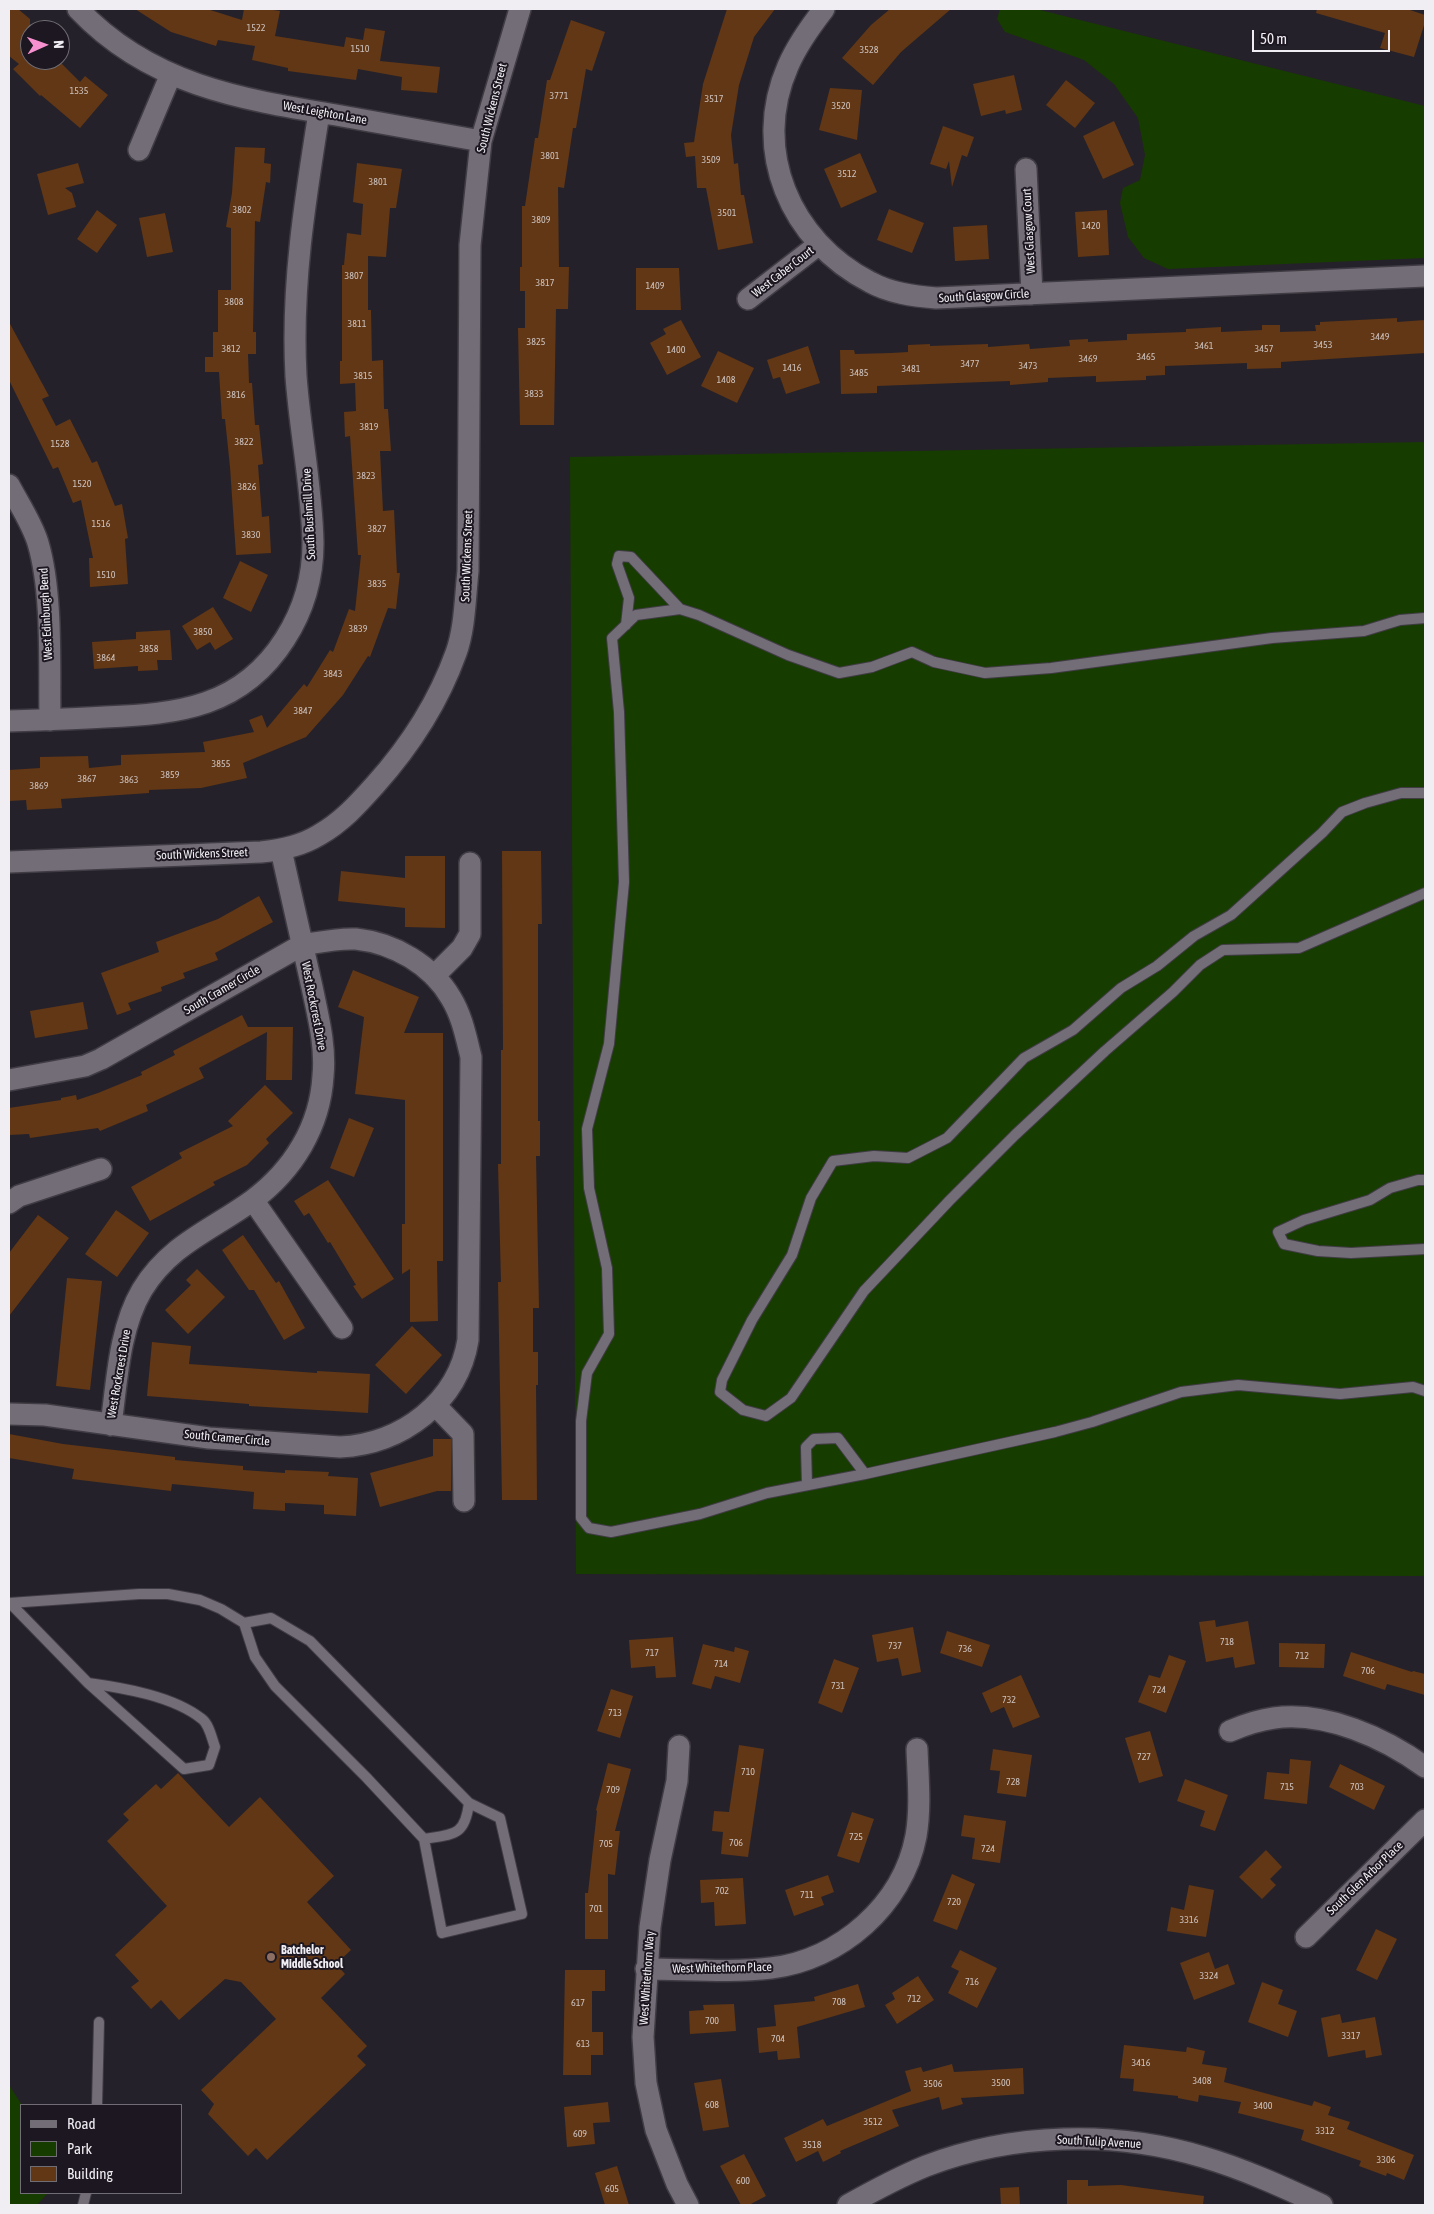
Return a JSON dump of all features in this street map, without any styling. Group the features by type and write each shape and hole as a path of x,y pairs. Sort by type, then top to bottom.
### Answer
{"street":[{"name":"West Leighton Lane","path":"78,9 105,34 139,57 171,74 202,87 231,96 481,141"},
{"name":"South Wickens Street","path":"9,862 281,850 318,836 346,816 399,758 427,716 457,651 463,616 468,571 470,245 481,141 520,9"},
{"name":"South Glasgow Circle","path":"824,9 803,37 787,66 780,89 775,116 775,146 779,173 783,186 799,219 818,245 845,268 871,283 898,292 936,298 1425,276"},
{"path":"139,150 171,74"},
{"name":"South Bushmill Drive","path":"9,721 152,716 199,706 240,686 257,673 292,628 307,588 313,544 296,376 295,340 298,255 319,112"},
{"name":"West Glasgow Court","path":"1026,169 1032,294"},
{"name":"West Caber Court","path":"748,299 818,245"},
{"name":"West Edinburgh Bend","path":"9,485 32,526 43,563 47,601 50,720"},
{"name":"West Rockcrest Drive","path":"111,1425 126,1330 143,1289 168,1255 253,1200 295,1160 310,1131 322,1091 324,1075 322,1038 281,850"},
{"path":"434,976 462,948 470,934 470,863"},
{"name":"South Cramer Circle","path":"9,1080 85,1066 101,1059 302,945 336,940 370,942 397,950 409,956 434,976 451,998 463,1025 471,1057 468,1340 461,1368 435,1405 424,1416 396,1434 354,1446 209,1438 46,1415 9,1414"},
{"path":"9,1203 19,1196 101,1169"},
{"path":"253,1200 342,1328"},
{"path":"435,1405 463,1434 464,1501"},
{"path":"1230,1731 1276,1717 1314,1720 1371,1735 1391,1745 1425,1767"},
{"name":"West Whitethorn Way","path":"679,1746 677,1780 654,1892 646,1969 643,2037 646,2084 656,2130 677,2184 688,2205"},
{"name":"West Whitethorn Place","path":"646,1969 752,1970 789,1965 827,1952 855,1932 892,1895 910,1858 918,1816 917,1749"},
{"name":"South Glen Arbor Place","path":"1306,1937 1425,1820"},
{"name":"South Tulip Avenue","path":"848,2205 892,2181 927,2166 960,2155 1026,2142 1079,2139 1144,2144 1201,2156 1257,2175 1322,2205"}],"lane":[{"path":"626,624 630,598 617,564 620,556 631,557 680,609"},
{"path":"1425,618 1400,620 1364,631 1272,638 1050,668 985,673 934,662 912,652 872,667 839,673 788,655 699,615 680,609 636,615 612,638 619,712 624,882 609,1044 587,1129 589,1188 607,1268 609,1334 587,1373 581,1421 581,1518 589,1528 612,1532 700,1514 767,1493 865,1474 1083,1425 1181,1392 1238,1385 1340,1394 1413,1387 1425,1391"},
{"path":"1425,793 1401,793 1365,802 1342,812 1322,834 1230,915 1194,936 1157,966 1122,988 1073,1030 1024,1058 947,1138 908,1158 874,1156 833,1161 811,1198 792,1254 752,1320 722,1380 720,1392 743,1410 766,1416 791,1398 864,1291 1015,1135 1105,1051 1174,992 1200,964 1223,950 1299,948 1425,893"},
{"path":"1425,1180 1418,1180 1390,1188 1370,1200 1304,1220 1278,1232 1284,1244 1318,1251 1351,1253 1425,1249"},
{"path":"807,1485 806,1447 814,1439 838,1438 865,1474"},
{"path":"10,1603 139,1594 168,1594 205,1602 244,1622 271,1618 310,1641 469,1802 500,1818 522,1914 442,1933 424,1839 366,1777 275,1686 255,1657 244,1622"},
{"path":"10,1603 88,1683 184,1768 209,1765 215,1747 204,1720 175,1704 136,1690 88,1683"},
{"path":"424,1839 453,1834 467,1822 469,1802"},
{"path":"97,2104 99,2022"}],"green space":[{"path":"1000,9 1036,9 1425,106 1425,258 1168,269 1144,258 1128,237 1120,203 1123,188 1140,180 1145,155 1138,118 1114,84 1084,60 1005,32 997,19"},
{"path":"1425,442 1425,1576 576,1574 570,457"},
{"path":"9,2085 21,2104 20,2194 47,2194 37,2205 9,2205"}],"building":[{"path":"9,9 18,9 30,19 20,20 20,70 68,70 80,82 85,76 108,95 80,128 40,96 13,69 19,64 9,56"},
{"path":"135,9 207,9 242,20 244,9 280,11 275,36 344,47 346,37 363,40 365,28 385,31 380,61 440,67 437,93 401,90 402,77 358,69 356,80 288,71 288,68 252,60 255,46 218,40 216,46 171,32"},
{"path":"727,9 775,9 754,37 739,85 731,135 734,164 738,163 741,195 744,195 753,243 718,250 706,188 697,188 695,156 686,157 684,143 694,142 703,84"},
{"path":"890,9 951,9 901,52 873,85 842,58 871,25"},
{"path":"1317,9 1407,9 1425,15 1425,22 1414,57 1380,48 1385,33 1316,13"},
{"path":"571,20 605,32 592,71 586,69 576,128 573,128 564,188 558,187 559,267 569,267 568,309 556,309 554,425 520,425 518,328 525,328 525,291 520,291 522,206 525,206 535,138 538,138 547,80 550,80"},
{"path":"1014,75 1022,110 1006,114 1005,110 981,116 973,84"},
{"path":"1066,80 1095,103 1075,128 1046,105"},
{"path":"830,88 862,90 857,140 819,130"},
{"path":"1114,121 1134,165 1103,179 1083,136"},
{"path":"943,126 974,137 967,157 962,155 952,187 949,161 946,169 930,164"},
{"path":"235,147 265,148 264,163 271,164 270,183 266,182 260,222 255,221 253,332 256,332 256,354 248,354 249,383 252,383 255,425 259,425 263,464 258,465 262,517 269,516 271,553 236,555 230,467 225,419 222,419 219,372 205,372 205,357 213,357 213,332 218,332 218,290 231,290 231,228 226,227 232,193"},
{"path":"860,153 877,192 841,208 824,169"},
{"path":"78,163 84,183 65,188 72,193 76,207 48,215 37,174"},
{"path":"357,163 402,169 396,208 390,208 386,257 368,256 368,310 371,310 372,361 383,360 384,409 388,409 391,451 380,451 383,511 394,510 397,573 400,573 396,609 388,608 370,657 368,656 343,695 306,737 243,763 247,778 201,788 149,790 149,793 61,799 62,808 27,810 26,800 9,801 9,770 40,768 40,757 88,756 89,768 121,765 121,755 205,752 203,742 254,732 249,720 262,715 267,728 304,684 307,687 330,650 333,652 349,609 355,611 361,555 358,555 350,436 345,437 344,412 356,411 355,383 340,384 340,361 342,361 342,265 344,265 347,233 361,235 363,204 353,202"},
{"path":"889,209 924,223 912,253 877,240"},
{"path":"97,210 117,225 97,253 77,239"},
{"path":"1107,210 1109,255 1078,257 1075,212"},
{"path":"165,213 173,252 147,257 139,218"},
{"path":"987,225 989,259 955,261 953,227"},
{"path":"636,268 679,268 681,310 636,310"},
{"path":"1397,318 1397,322 1425,320 1425,353 1281,362 1281,368 1247,369 1247,363 1165,366 1165,375 1146,376 1146,380 1096,382 1096,376 1048,378 1048,382 1010,385 1010,381 877,386 877,393 841,394 840,350 854,350 855,354 908,352 908,345 930,344 930,346 988,344 988,347 1029,344 1030,349 1070,346 1069,340 1088,339 1088,342 1127,340 1127,334 1186,332 1186,329 1221,327 1221,332 1262,330 1262,325 1280,325 1280,332 1316,331 1315,325 1320,325 1320,322"},
{"path":"681,320 701,357 667,375 650,343 666,334 663,329"},
{"path":"9,322 49,396 42,399 56,426 70,419 92,463 97,461 115,506 122,504 128,538 125,539 128,584 90,587 89,558 93,558 81,500 73,503 58,467 53,469 9,380"},
{"path":"808,346 820,383 786,394 780,377 773,379 767,360"},
{"path":"718,351 754,368 737,403 701,386"},
{"path":"240,561 268,575 251,612 223,598"},
{"path":"213,607 233,639 215,650 210,642 197,650 182,626"},
{"path":"170,630 172,660 157,660 158,670 138,671 138,666 94,669 92,642 136,639 136,632"},
{"path":"502,851 541,851 542,924 538,924 538,1121 540,1121 540,1156 536,1156 539,1308 533,1308 533,1352 538,1352 538,1385 536,1385 537,1500 502,1500 498,1282 501,1282 498,1164 501,1164 501,1050 503,1050"},
{"path":"405,856 445,856 445,928 405,927 405,908 338,901 341,871 405,878"},
{"path":"259,896 273,922 215,953 218,960 183,973 185,978 161,987 162,991 128,1003 131,1010 117,1015 101,973 159,952 156,942 218,919"},
{"path":"353,970 419,997 404,1033 443,1033 443,1261 437,1261 438,1321 410,1322 410,1269 402,1274 402,1224 405,1224 405,1100 355,1094 364,1017 338,1007"},
{"path":"83,1002 88,1029 35,1038 30,1011"},
{"path":"242,1015 248,1027 293,1027 292,1080 266,1080 267,1032 199,1068 204,1078 146,1105 148,1111 100,1131 98,1128 30,1138 29,1134 9,1135 9,1108 61,1100 61,1098 76,1095 77,1100 98,1093 142,1075 141,1072 175,1055 173,1051"},
{"path":"265,1085 293,1113 266,1139 269,1143 247,1165 213,1182 215,1185 150,1221 131,1187 182,1158 179,1153 233,1126 228,1121"},
{"path":"349,1118 374,1128 354,1177 330,1168"},
{"path":"328,1180 394,1279 362,1299 353,1286 356,1285 330,1242 328,1243 309,1213 304,1216 294,1201"},
{"path":"116,1210 149,1233 117,1277 85,1254"},
{"path":"38,1215 69,1238 9,1316 9,1253"},
{"path":"243,1235 276,1283 279,1281 305,1328 284,1340 254,1290 249,1290 222,1250"},
{"path":"197,1269 225,1297 188,1334 165,1310 191,1285 186,1280"},
{"path":"67,1278 102,1281 90,1390 56,1386"},
{"path":"412,1326 442,1355 406,1394 375,1365"},
{"path":"152,1342 191,1346 189,1364 317,1373 317,1371 370,1374 368,1413 249,1406 249,1404 147,1396"},
{"path":"9,1434 63,1444 175,1457 175,1460 243,1466 243,1470 285,1473 285,1470 329,1472 328,1476 358,1478 356,1516 324,1514 324,1505 285,1503 285,1511 253,1509 254,1492 172,1484 171,1491 72,1479 74,1469 9,1458"},
{"path":"433,1439 451,1439 451,1491 437,1491 380,1507 370,1473 433,1456"},
{"path":"1215,1620 1216,1627 1248,1621 1255,1664 1235,1668 1233,1657 1206,1662 1199,1622"},
{"path":"913,1627 921,1672 902,1676 898,1658 877,1662 872,1635"},
{"path":"947,1631 990,1645 982,1667 940,1653"},
{"path":"673,1637 676,1677 656,1678 655,1666 631,1668 629,1640"},
{"path":"1279,1643 1325,1644 1324,1668 1279,1667"},
{"path":"703,1644 734,1652 735,1647 749,1651 740,1683 715,1676 711,1689 692,1684"},
{"path":"1351,1652 1412,1672 1425,1674 1425,1695 1387,1684 1385,1690 1343,1676"},
{"path":"1169,1655 1186,1661 1166,1713 1138,1702 1149,1675 1160,1678"},
{"path":"834,1659 859,1668 842,1713 818,1703"},
{"path":"1021,1675 1040,1717 1013,1728 1004,1707 991,1713 982,1693"},
{"path":"611,1689 633,1696 620,1738 597,1731"},
{"path":"1150,1731 1163,1776 1139,1783 1125,1738"},
{"path":"739,1745 764,1749 748,1857 721,1854 723,1832 712,1831 714,1811 729,1812"},
{"path":"993,1749 1032,1755 1026,1797 997,1793 1000,1771 990,1770"},
{"path":"1290,1759 1311,1761 1307,1804 1264,1799 1267,1772 1289,1774"},
{"path":"608,1763 631,1769 615,1831 620,1831 615,1875 608,1874 608,1939 585,1939 585,1893 588,1893 596,1810"},
{"path":"1340,1764 1385,1786 1374,1810 1329,1787"},
{"path":"178,1773 229,1827 260,1797 334,1876 307,1902 351,1950 336,1964 345,1974 321,1998 367,2046 357,2056 366,2065 267,2160 256,2148 248,2156 208,2114 214,2104 201,2090 276,2019 241,1982 225,1979 179,2020 161,2000 151,2009 131,1987 139,1981 115,1955 167,1906 107,1841 129,1820 123,1814 156,1784 161,1789"},
{"path":"1185,1779 1228,1795 1215,1831 1200,1826 1205,1811 1177,1801"},
{"path":"852,1812 874,1819 859,1863 837,1856"},
{"path":"964,1815 1006,1821 1000,1863 972,1859 975,1838 961,1836"},
{"path":"1266,1850 1282,1867 1270,1879 1276,1885 1262,1899 1239,1877"},
{"path":"952,1874 975,1884 957,1930 933,1921"},
{"path":"828,1875 834,1892 821,1897 824,1905 794,1916 785,1890"},
{"path":"743,1878 746,1924 715,1926 714,1902 701,1903 700,1880"},
{"path":"1189,1885 1214,1890 1206,1937 1167,1931 1171,1907 1184,1910"},
{"path":"1376,1929 1397,1939 1377,1980 1356,1970"},
{"path":"960,1950 997,1968 977,2008 948,1993 959,1971 951,1967"},
{"path":"1209,1952 1215,1969 1228,1964 1235,1984 1194,2000 1180,1963"},
{"path":"565,1970 605,1970 605,1991 592,1991 592,2032 603,2032 603,2055 591,2055 591,2075 563,2075"},
{"path":"918,1976 934,2000 897,2024 885,2005 895,1999 892,1993"},
{"path":"1262,1982 1283,1990 1278,2004 1297,2011 1288,2037 1248,2022"},
{"path":"858,1984 865,2007 797,2027 800,2058 778,2060 777,2051 759,2053 757,2028 776,2026 774,2005 815,2001 814,1997"},
{"path":"734,2004 736,2031 690,2034 689,2011 704,2010 703,2005"},
{"path":"1340,2014 1342,2023 1375,2017 1382,2055 1366,2058 1365,2050 1328,2057 1321,2018"},
{"path":"1124,2045 1186,2052 1187,2047 1205,2051 1202,2064 1227,2068 1224,2082 1312,2106 1314,2101 1331,2107 1328,2115 1350,2122 1347,2129 1414,2155 1404,2180 1387,2173 1386,2176 1359,2166 1361,2161 1301,2140 1304,2130 1238,2113 1241,2102 1199,2095 1198,2102 1178,2098 1178,2096 1133,2091 1134,2079 1120,2078"},
{"path":"952,2064 954,2072 1023,2068 1024,2094 961,2098 963,2104 942,2110 939,2097 892,2110 899,2126 840,2151 841,2153 823,2162 818,2151 796,2162 784,2138 823,2119 827,2126 911,2091 905,2071 921,2067 923,2072"},
{"path":"721,2079 729,2127 703,2131 694,2083"},
{"path":"608,2102 610,2122 593,2123 595,2144 567,2147 564,2107"},
{"path":"744,2154 766,2196 749,2205 741,2205 720,2166"},
{"path":"617,2166 629,2205 605,2205 595,2173"},
{"path":"1067,2180 1088,2180 1088,2186 1121,2185 1204,2196 1203,2205 1067,2205"},
{"path":"1019,2187 1020,2205 1001,2205 1000,2188"}],"place":[{"name":"Batchelor Middle School","path":"271,1957"}]}
